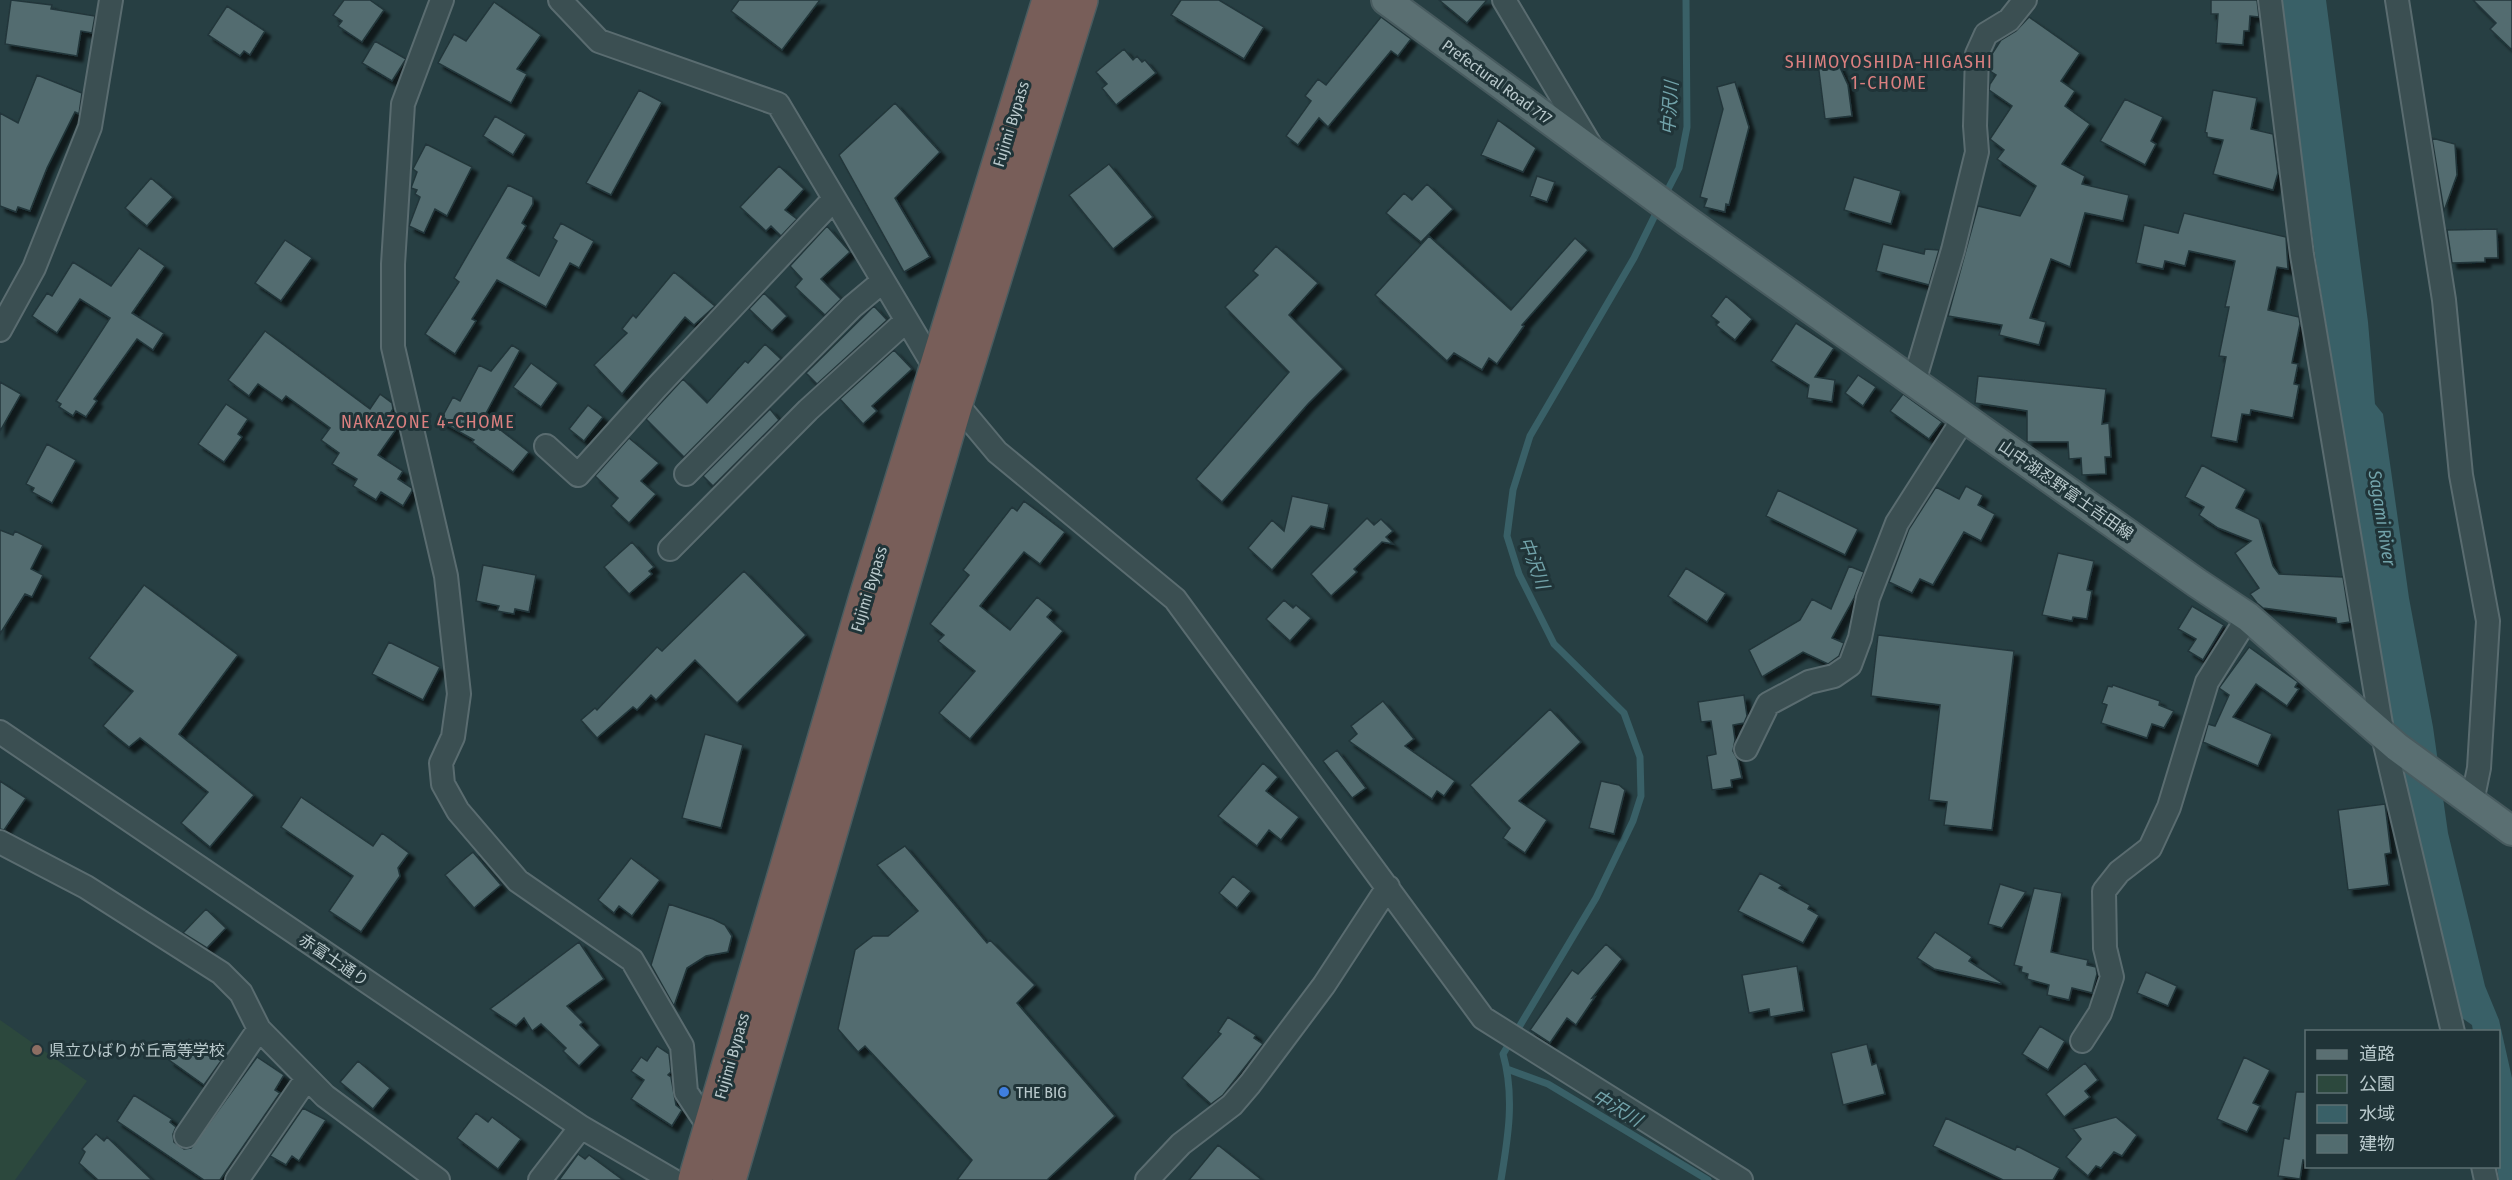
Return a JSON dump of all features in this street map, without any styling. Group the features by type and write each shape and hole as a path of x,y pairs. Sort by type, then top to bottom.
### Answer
{"highway":[{"name":"Fujimi Bypass","path":"695,1180 862,612 937,372 1048,0"},
{"name":"Fujimi Bypass","path":"729,1180 956,403 1081,0"}],"main road":[{"name":"Prefectural Road 717","path":"1386,0 1602,159"},
{"name":"山中湖忍野富士吉田線","path":"1602,159 2197,584 2248,616 2390,741 2512,831"}],"street":[{"path":"0,330 34,268 90,127 111,0"},
{"path":"442,0 403,104 393,264 393,347 446,576 459,694 453,737 441,763 443,784 458,812 518,881 632,960 682,1046 686,1092 711,1130"},
{"path":"560,0 599,41 778,104 956,403 997,452 1175,599 1483,1018 1740,1180"},
{"path":"1504,0 1602,159"},
{"path":"1914,382 1953,250 1977,152 1975,126 1977,54 1986,34 2009,20 2025,0"},
{"path":"2270,0 2302,255 2390,741 2452,1030"},
{"path":"2397,0 2444,300 2461,475 2488,621 2479,768 2467,799"},
{"path":"546,446 578,475 657,387 834,199"},
{"path":"686,474 852,307 883,281"},
{"path":"670,549 808,410 906,321"},
{"path":"1746,749 1768,704 1809,682 1834,676 1850,665 1860,638 1868,598 1897,523 1964,418"},
{"path":"2082,1041 2100,1013 2112,977 2105,948 2104,891 2119,872 2150,848 2169,807 2206,682 2248,616"},
{"name":"赤富士通り","path":"0,732 581,1127 672,1180"},
{"path":"0,842 86,887 221,973 241,993 259,1029 325,1096 438,1180"},
{"path":"1147,1180 1181,1144 1232,1105 1250,1084 1324,985 1388,887"},
{"path":"186,1136 259,1029"},
{"path":"237,1180 307,1078"},
{"path":"540,1180 581,1127"}],"green space":[{"path":"0,1020 87,1081 15,1180 0,1180"}],"water":[{"name":"Sagami River","path":"2279,0 2326,0 2368,322 2375,404 2383,414 2409,598 2433,727 2448,833 2485,986 2499,1020 2512,1078 2512,1180 2499,1180 2497,1168 2500,1168 2500,1030 2473,1030 2472,1025 2462,1018 2428,875 2413,829 2390,714 2317,268"}],"building":[{"path":"11,0 52,5 51,9 95,16 92,33 81,31 77,56 5,44"},
{"path":"344,0 370,0 384,10 362,42 338,26 342,21 333,15"},
{"path":"739,0 820,0 782,50 731,11"},
{"path":"1181,0 1219,0 1264,27 1244,59 1171,15"},
{"path":"1439,0 1487,0 1467,23"},
{"path":"2211,0 2257,0 2259,17 2250,16 2249,31 2244,31 2243,45 2216,43 2218,14 2211,14"},
{"path":"2473,0 2512,0 2512,50 2490,29 2496,23"},
{"path":"494,2 541,35 517,69 527,74 511,103 438,63 454,34 466,41"},
{"path":"227,6 265,31 250,55 244,51 240,56 208,35"},
{"path":"1381,17 1411,39 1398,56 1391,51 1328,127 1319,118 1298,145 1286,136 1311,101 1305,96 1318,79 1326,85"},
{"path":"2029,17 2080,53 2061,81 2075,91 2065,106 2090,124 2062,164 2085,176 2082,184 2129,195 2123,221 2085,213 2070,267 2051,259 2030,318 2046,322 2039,345 1999,335 2002,325 1948,316 1978,206 2020,216 2036,186 1997,159 2004,150 1990,139 2012,106 1989,90 1996,75 1990,71 1990,57 2001,40 2016,31"},
{"path":"375,41 406,59 392,81 362,63"},
{"path":"1124,49 1133,60 1137,56 1142,62 1145,60 1156,73 1116,105 1102,88 1107,84 1096,72"},
{"path":"1837,61 1848,85 1852,116 1825,119 1818,63"},
{"path":"37,75 82,93 79,114 75,112 47,168 30,211 18,207 16,212 0,206 0,113 18,123"},
{"path":"1735,82 1749,127 1729,205 1726,204 1725,212 1704,207 1707,199 1700,197 1723,109 1717,87"},
{"path":"639,90 662,102 611,195 586,183"},
{"path":"2213,90 2257,98 2251,129 2273,134 2278,173 2273,190 2213,174 2223,140 2207,137 2205,132"},
{"path":"2125,99 2163,117 2151,141 2156,144 2145,165 2100,141"},
{"path":"895,103 940,152 895,198 930,257 904,272 839,155"},
{"path":"495,116 526,134 513,155 483,136"},
{"path":"1498,120 1536,148 1523,172 1481,155"},
{"path":"2432,138 2455,144 2457,175 2444,211"},
{"path":"426,144 472,167 447,216 435,209 424,233 409,226 420,197 415,194 417,190 411,188 417,172 413,169"},
{"path":"1109,164 1153,217 1113,249 1069,195"},
{"path":"779,166 804,189 785,210 797,219 781,236 771,226 766,231 740,207"},
{"path":"1537,176 1555,182 1547,202 1530,196"},
{"path":"1854,177 1901,191 1891,224 1844,210"},
{"path":"151,178 173,197 147,226 125,208"},
{"path":"1427,184 1453,209 1421,242 1386,213 1404,193 1412,200"},
{"path":"508,185 533,197 533,204 522,223 526,226 507,258 539,276 557,241 553,238 561,223 594,241 579,268 570,263 546,307 497,280 472,319 476,321 455,354 425,334 459,282 454,278"},
{"path":"2184,213 2286,237 2288,269 2277,267 2268,310 2299,317 2300,324 2292,363 2298,364 2294,384 2299,385 2293,418 2251,410 2250,415 2242,414 2237,442 2211,437 2226,357 2219,356 2229,307 2225,307 2235,261 2189,251 2185,266 2165,261 2163,269 2136,263 2144,225 2178,233"},
{"path":"827,226 850,252 821,279 841,299 825,315 795,287 802,279 790,266"},
{"path":"2497,229 2498,258 2485,258 2485,262 2452,263 2447,230"},
{"path":"1429,236 1511,310 1575,238 1588,250 1522,325 1524,326 1497,364 1489,358 1482,370 1454,353 1447,361 1375,295"},
{"path":"285,240 312,258 281,301 255,283"},
{"path":"1883,244 1924,254 1925,249 1939,250 1929,285 1876,271"},
{"path":"1276,246 1318,283 1289,315 1343,369 1308,404 1222,502 1196,479 1289,372 1225,307 1258,275 1253,271"},
{"path":"139,248 165,266 132,313 164,333 153,350 137,339 94,399 97,401 86,417 76,411 73,416 59,407 61,404 56,401 110,318 80,299 57,333 32,316 47,293 52,296 73,262 111,286"},
{"path":"674,272 715,306 694,325 685,317 622,394 594,365 627,333 622,329 633,315 636,318"},
{"path":"764,293 787,316 772,331 749,309"},
{"path":"1726,296 1752,319 1735,340 1716,325 1719,322 1711,316"},
{"path":"874,306 887,320 817,384 806,373"},
{"path":"1796,323 1834,348 1815,377 1835,380 1832,402 1807,398 1809,385 1771,361"},
{"path":"265,331 370,409 380,394 392,403 393,409 388,417 396,423 392,429 395,431 378,455 403,471 398,479 412,488 403,506 381,492 376,500 353,486 357,479 332,464 339,453 321,440 330,428 286,396 282,401 258,384 249,396 228,380"},
{"path":"765,344 781,359 684,457 646,419 683,379 707,403 745,361 748,363"},
{"path":"512,345 520,350 484,417 529,452 513,472 472,442 474,440 440,421 453,397 460,401 479,365 491,371"},
{"path":"894,350 912,369 872,406 877,411 863,424 840,399"},
{"path":"531,363 558,383 541,407 513,387"},
{"path":"1858,375 1876,387 1863,406 1845,393"},
{"path":"1978,376 2106,389 2102,424 2109,423 2111,457 2105,457 2106,474 2082,475 2081,458 2069,459 2068,442 2027,442 2027,411 1975,403"},
{"path":"0,382 21,394 0,431"},
{"path":"1903,394 1942,422 1929,439 1890,411"},
{"path":"226,404 248,419 238,434 242,437 224,462 198,444"},
{"path":"588,405 603,417 584,441 569,429"},
{"path":"770,409 779,420 713,486 703,476"},
{"path":"629,438 659,463 641,481 656,494 629,523 611,506 618,498 595,476"},
{"path":"47,444 76,460 52,503 32,492 34,488 26,484"},
{"path":"2202,465 2246,489 2236,508 2259,519 2273,566 2279,574 2343,577 2350,622 2337,624 2336,618 2263,608 2257,603 2250,594 2259,588 2235,553 2251,541 2218,528 2199,515 2204,507 2185,497"},
{"path":"1966,486 1983,495 1978,505 1995,514 1981,541 1964,532 1933,585 1920,579 1912,593 1889,582 1909,529 1936,487 1959,499"},
{"path":"1778,490 1858,529 1845,555 1766,516"},
{"path":"1292,496 1329,504 1324,529 1311,526 1272,570 1248,548 1272,520 1284,531"},
{"path":"1024,501 1065,532 1040,564 1024,552 980,606 1010,630 1037,597 1053,610 1047,617 1063,631 970,739 939,713 975,671 938,641 944,635 930,624 969,575 963,570 1012,507 1017,511"},
{"path":"1367,518 1374,525 1381,519 1393,531 1386,537 1393,544 1382,542 1354,569 1357,572 1331,596 1311,574"},
{"path":"0,530 13,535 15,531 43,545 31,569 43,575 32,597 25,594 0,634"},
{"path":"632,542 654,567 649,571 652,574 629,594 604,567"},
{"path":"2058,553 2094,561 2087,590 2092,591 2087,619 2073,617 2072,621 2042,615"},
{"path":"483,565 536,575 529,612 515,609 514,614 497,611 499,606 476,601"},
{"path":"1849,566 1864,572 1854,598 1832,638 1844,643 1839,656 1828,664 1803,652 1762,677 1749,650 1800,620 1812,599 1831,609"},
{"path":"1686,568 1726,593 1707,622 1668,596"},
{"path":"744,571 806,635 737,703 695,660 656,700 651,695 637,710 633,707 597,738 581,720 595,708 597,710 657,647 662,651"},
{"path":"144,585 238,655 179,734 254,795 210,847 181,823 208,792 140,738 129,747 103,726 133,691 89,658"},
{"path":"1284,600 1293,608 1296,605 1311,618 1290,641 1266,619"},
{"path":"2192,606 2224,625 2203,660 2188,651 2196,639 2178,629"},
{"path":"1878,635 2014,651 1992,830 1944,825 1947,802 1929,800 1940,705 1871,696"},
{"path":"389,642 440,667 423,700 372,674"},
{"path":"2249,647 2298,682 2295,687 2299,689 2287,706 2256,684 2233,717 2272,734 2258,766 2203,742 2208,724 2215,726 2229,695 2219,688"},
{"path":"2113,685 2160,701 2159,705 2174,711 2164,728 2152,724 2147,738 2101,723 2107,705 2102,703 2108,686"},
{"path":"1744,695 1747,716 1744,723 1733,725 1735,740 1733,751 1738,760 1742,778 1731,780 1732,787 1712,790 1707,756 1716,754 1711,721 1701,722 1698,702"},
{"path":"1383,701 1414,739 1405,746 1455,781 1444,796 1437,791 1432,799 1349,741 1357,734 1351,726"},
{"path":"1550,709 1581,742 1519,801 1547,820 1525,853 1503,838 1510,828 1470,785"},
{"path":"705,734 743,745 721,828 682,818"},
{"path":"1337,750 1366,788 1352,798 1323,761"},
{"path":"1263,763 1278,777 1266,791 1299,817 1281,840 1269,830 1257,846 1218,816"},
{"path":"0,781 26,798 4,830 0,829"},
{"path":"1601,781 1619,785 1625,790 1614,834 1589,828"},
{"path":"301,797 373,846 382,833 409,853 398,868 400,876 361,932 329,911 353,876 281,827"},
{"path":"2385,804 2391,853 2385,854 2389,885 2348,890 2338,810"},
{"path":"905,846 987,943 990,940 1035,985 1017,1003 1115,1116 1047,1180 957,1180 972,1160 865,1046 858,1052 838,1029 855,950 873,936 888,936 918,911 877,865"},
{"path":"473,852 501,885 474,908 445,875"},
{"path":"631,858 660,880 632,916 619,906 614,913 598,900"},
{"path":"1760,873 1782,885 1779,888 1810,905 1808,909 1819,915 1803,943 1738,911"},
{"path":"1233,876 1251,891 1237,908 1219,893"},
{"path":"2000,884 2026,892 2002,928 1988,924"},
{"path":"2034,888 2062,893 2051,952 2088,960 2087,965 2096,967 2097,974 2092,993 2072,988 2069,1000 2047,995 2049,985 2027,979 2028,974 2021,972 2022,967 2014,965"},
{"path":"669,904 725,925 732,936 728,952 706,956 687,968 674,1006 651,965"},
{"path":"206,909 226,928 207,948 183,933"},
{"path":"1935,932 1972,957 1969,961 2001,984 1934,969 1917,958"},
{"path":"579,942 604,979 567,1006 583,1022 580,1025 600,1045 579,1066 563,1051 566,1048 541,1024 532,1031 524,1018 516,1026 490,1009"},
{"path":"1606,944 1622,959 1592,998 1595,997 1576,1025 1567,1018 1550,1043 1530,1030 1572,970 1578,974"},
{"path":"1797,966 1804,1011 1770,1017 1769,1009 1749,1013 1742,975"},
{"path":"2146,972 2177,986 2168,1006 2137,993"},
{"path":"1228,1017 1256,1035 1254,1038 1263,1044 1223,1095 1211,1104 1182,1078 1221,1034 1218,1032"},
{"path":"2040,1026 2065,1041 2048,1070 2022,1054"},
{"path":"189,1039 221,1061 204,1085 169,1060 180,1045 183,1048"},
{"path":"1867,1044 1872,1065 1877,1063 1885,1094 1843,1105 1831,1053"},
{"path":"657,1046 669,1054 671,1072 668,1075 671,1077 676,1105 682,1110 672,1126 631,1099 644,1080 631,1071 641,1057 647,1061"},
{"path":"257,1057 284,1075 275,1090 280,1093 220,1180 204,1180 117,1121 134,1095 172,1119 170,1122 176,1127 173,1134 174,1142 184,1149 191,1148"},
{"path":"2244,1057 2270,1070 2253,1103 2260,1106 2247,1132 2217,1119"},
{"path":"358,1061 390,1088 373,1109 340,1082"},
{"path":"2085,1063 2098,1080 2085,1091 2090,1097 2064,1117 2046,1094"},
{"path":"2296,1092 2305,1092 2305,1160 2303,1160 2300,1179 2278,1176 2284,1138 2289,1139"},
{"path":"303,1108 326,1120 299,1161 292,1156 286,1165 270,1156"},
{"path":"476,1113 488,1122 492,1117 521,1139 498,1169 457,1138"},
{"path":"2116,1117 2137,1135 2122,1156 2114,1152 2101,1168 2096,1166 2088,1176 2066,1157 2081,1139 2073,1129"},
{"path":"1946,1118 2015,1150 2017,1146 2060,1168 2053,1180 2003,1180 1933,1146"},
{"path":"96,1134 104,1141 107,1137 152,1180 98,1180 79,1163 85,1152 82,1149"},
{"path":"1218,1145 1262,1180 1189,1180"},
{"path":"578,1154 585,1159 589,1155 623,1180 559,1180"}],"waterway":[{"name":"中沢川","path":"1664,197 1679,168 1687,127 1686,0"},
{"name":"中沢川","path":"1501,1180 1508,1133 1509,1101 1507,1070 1503,1054 1596,898 1633,821 1641,796 1640,757 1624,713 1554,644 1519,574 1507,536 1513,490 1530,436 1634,258 1659,207"},
{"name":"中沢川","path":"1507,1069 1548,1084 1708,1180"}],"place":[{"name":"県立ひばりが丘高等学校","path":"37,1050"},
{"name":"THE BIG","path":"1004,1092"}],"district":[{"name":"SHIMOYOSHIDA-HIGASHI 1-CHOME","path":"1889,72"},
{"name":"NAKAZONE 4-CHOME","path":"428,422"}]}
